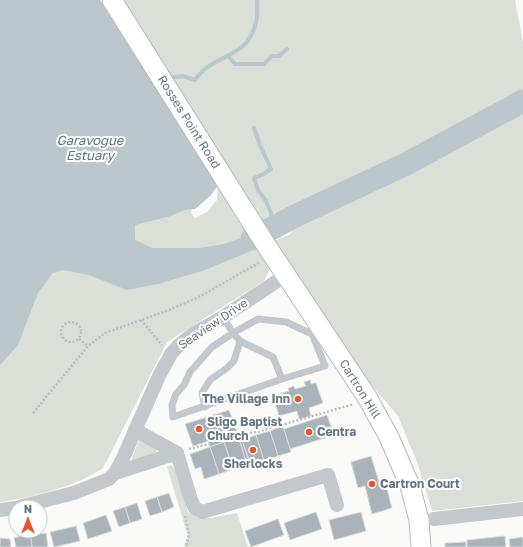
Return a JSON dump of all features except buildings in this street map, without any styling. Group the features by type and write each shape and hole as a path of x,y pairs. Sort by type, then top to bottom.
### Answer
{"main road":[{"name":"Rosses Point Road","path":"112,0 269,250"},
{"name":"Cartron Hill","path":"269,250 367,397 389,437 410,486 419,520 421,547"}],"street":[{"name":"Seaview Drive","path":"115,473 159,376 171,354 178,346 193,334 223,317 286,275"},
{"path":"135,430 177,452 191,500 195,508 202,512 328,475 338,505"},
{"path":"48,500 74,493 109,479 115,473 177,452"},
{"path":"434,519 523,509"}],"lane":[{"path":"223,317 240,341 273,357 282,379"},
{"path":"258,319 286,322 312,334 325,366 282,379 173,417 172,405 176,394 184,385 190,372 212,347 233,333 258,319"},
{"path":"205,407 202,393 210,380 234,361 240,341"}],"path":[{"path":"33,413 88,346 105,333 169,310 200,296 269,250"},
{"path":"141,320 171,354"},
{"path":"72,322 78,324 82,333 79,339 70,342 64,339 61,333 63,326 72,322"},
{"path":"79,339 88,346"},
{"path":"223,440 241,434 257,432 357,403 367,397"},
{"path":"177,452 209,444"},
{"path":"184,517 189,534 186,547"}],"shaded area":[{"path":"0,0 100,0 271,266 264,281 167,342 103,468 80,481 67,486 26,497 8,499 8,500 0,502","holes":["218,186 217,200 207,212 195,218 191,213 192,209 195,209 210,196"]},
{"path":"119,0 515,0 523,42 523,96 402,165 364,181 354,183 345,189 311,201 305,207 294,212 292,215 287,215 264,229"},
{"path":"523,108 523,501 432,511 418,465 398,416 373,387 273,241 289,235 296,224 357,197 380,189 397,176"},
{"path":"139,440 154,447 157,451 130,464"},
{"path":"171,465 175,469 188,512 198,518 211,518 237,513 248,547 184,547 188,536 167,467"}],"water":[{"name":"Garavogue Estuary","path":"0,0 100,0 218,185 210,196 195,209 184,210 171,216 135,225 135,240 152,248 201,248 224,244 249,235 258,248 205,270 158,284 127,290 89,275 64,270 53,273 38,293 18,345 0,365"}],"waterway":[{"path":"169,78 182,76 195,80 211,65 238,50 245,44 252,35 256,22 257,0"},
{"path":"228,56 235,64 264,64 272,56 279,56 287,49"},
{"path":"252,239 293,217 406,164 523,101"},
{"path":"254,128 271,169 254,178 258,190 266,201 271,213 272,229"}],"place":[{"name":"The Village Inn","path":"298,399"},
{"name":"Sligo Baptist Church","path":"199,429"},
{"name":"Centra","path":"309,432"},
{"name":"Sherlocks","path":"253,450"},
{"name":"Cartron Court","path":"372,484"}]}
